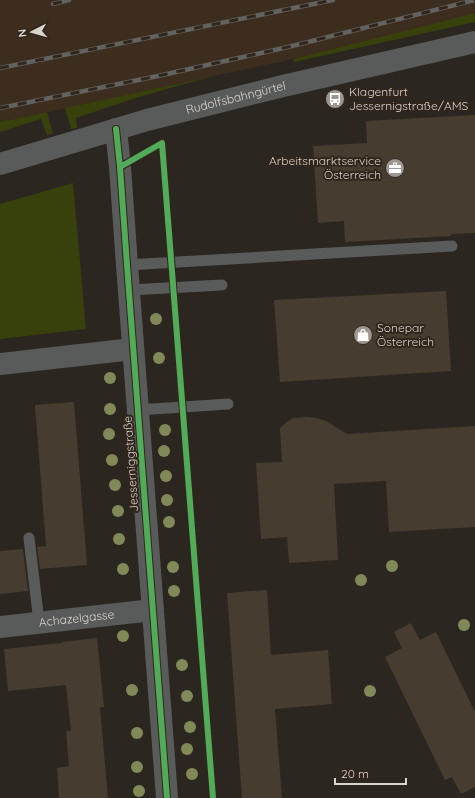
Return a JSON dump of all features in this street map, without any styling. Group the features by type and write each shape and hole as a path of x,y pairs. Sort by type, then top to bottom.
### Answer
{"street":[{"name":"Rudolfsbahngürtel","path":"0,164 147,120 283,86 475,42"},
{"name":"Jesserniggstraße","path":"116,129 167,798"},
{"path":"0,364 133,349"},
{"name":"Achazelgasse","path":"0,627 153,610"}],"lane":[{"path":"127,265 452,246"},
{"path":"129,290 222,285"},
{"path":"138,410 228,404"},
{"path":"29,538 39,622"}],"shaded area":[{"path":"0,0 475,0 475,13 293,59 0,122"}],"green space":[{"path":"475,13 475,22 294,62 293,59"},
{"path":"214,76 110,106 76,118 77,128 71,129 65,108"},
{"path":"47,112 53,133 47,135 41,119 0,132 0,122"},
{"path":"73,183 86,329 0,339 0,204"}],"building":[{"name":"Arbeitsmarktservice Österreich","path":"475,115 475,233 451,234 451,236 345,242 344,221 318,223 313,146 367,143 366,121"},
{"path":"446,291 451,371 280,382 274,300"},
{"path":"74,402 87,565 40,569 37,547 46,546 35,405"},
{"path":"307,417 326,421 347,434 475,426 475,527 389,532 386,481 334,484 338,560 289,563 287,537 261,539 256,463 282,462 280,428 293,418"},
{"path":"23,549 28,591 0,594 0,551"},
{"path":"267,590 271,655 328,650 332,704 275,709 282,798 242,798 227,593"},
{"path":"411,623 420,640 436,632 475,712 475,787 461,794 452,777 445,780 385,657 402,648 394,632"},
{"path":"97,638 104,707 100,707 108,798 59,798 57,768 69,766 66,731 71,731 66,685 8,691 4,649"}],"railway":[{"path":"53,4 69,0"},
{"path":"0,68 333,0"},
{"path":"0,108 158,76 288,47 475,0"}],"cycle path":[{"path":"116,129 167,798"},
{"path":"120,167 162,143 213,798"}],"place":[{"name":"Klagenfurt Jessernigstraße/AMS","path":"335,99"},
{"name":"Arbeitsmarktservice Österreich","path":"395,168"},
{"name":"Sonepar Österreich","path":"363,335"}]}
